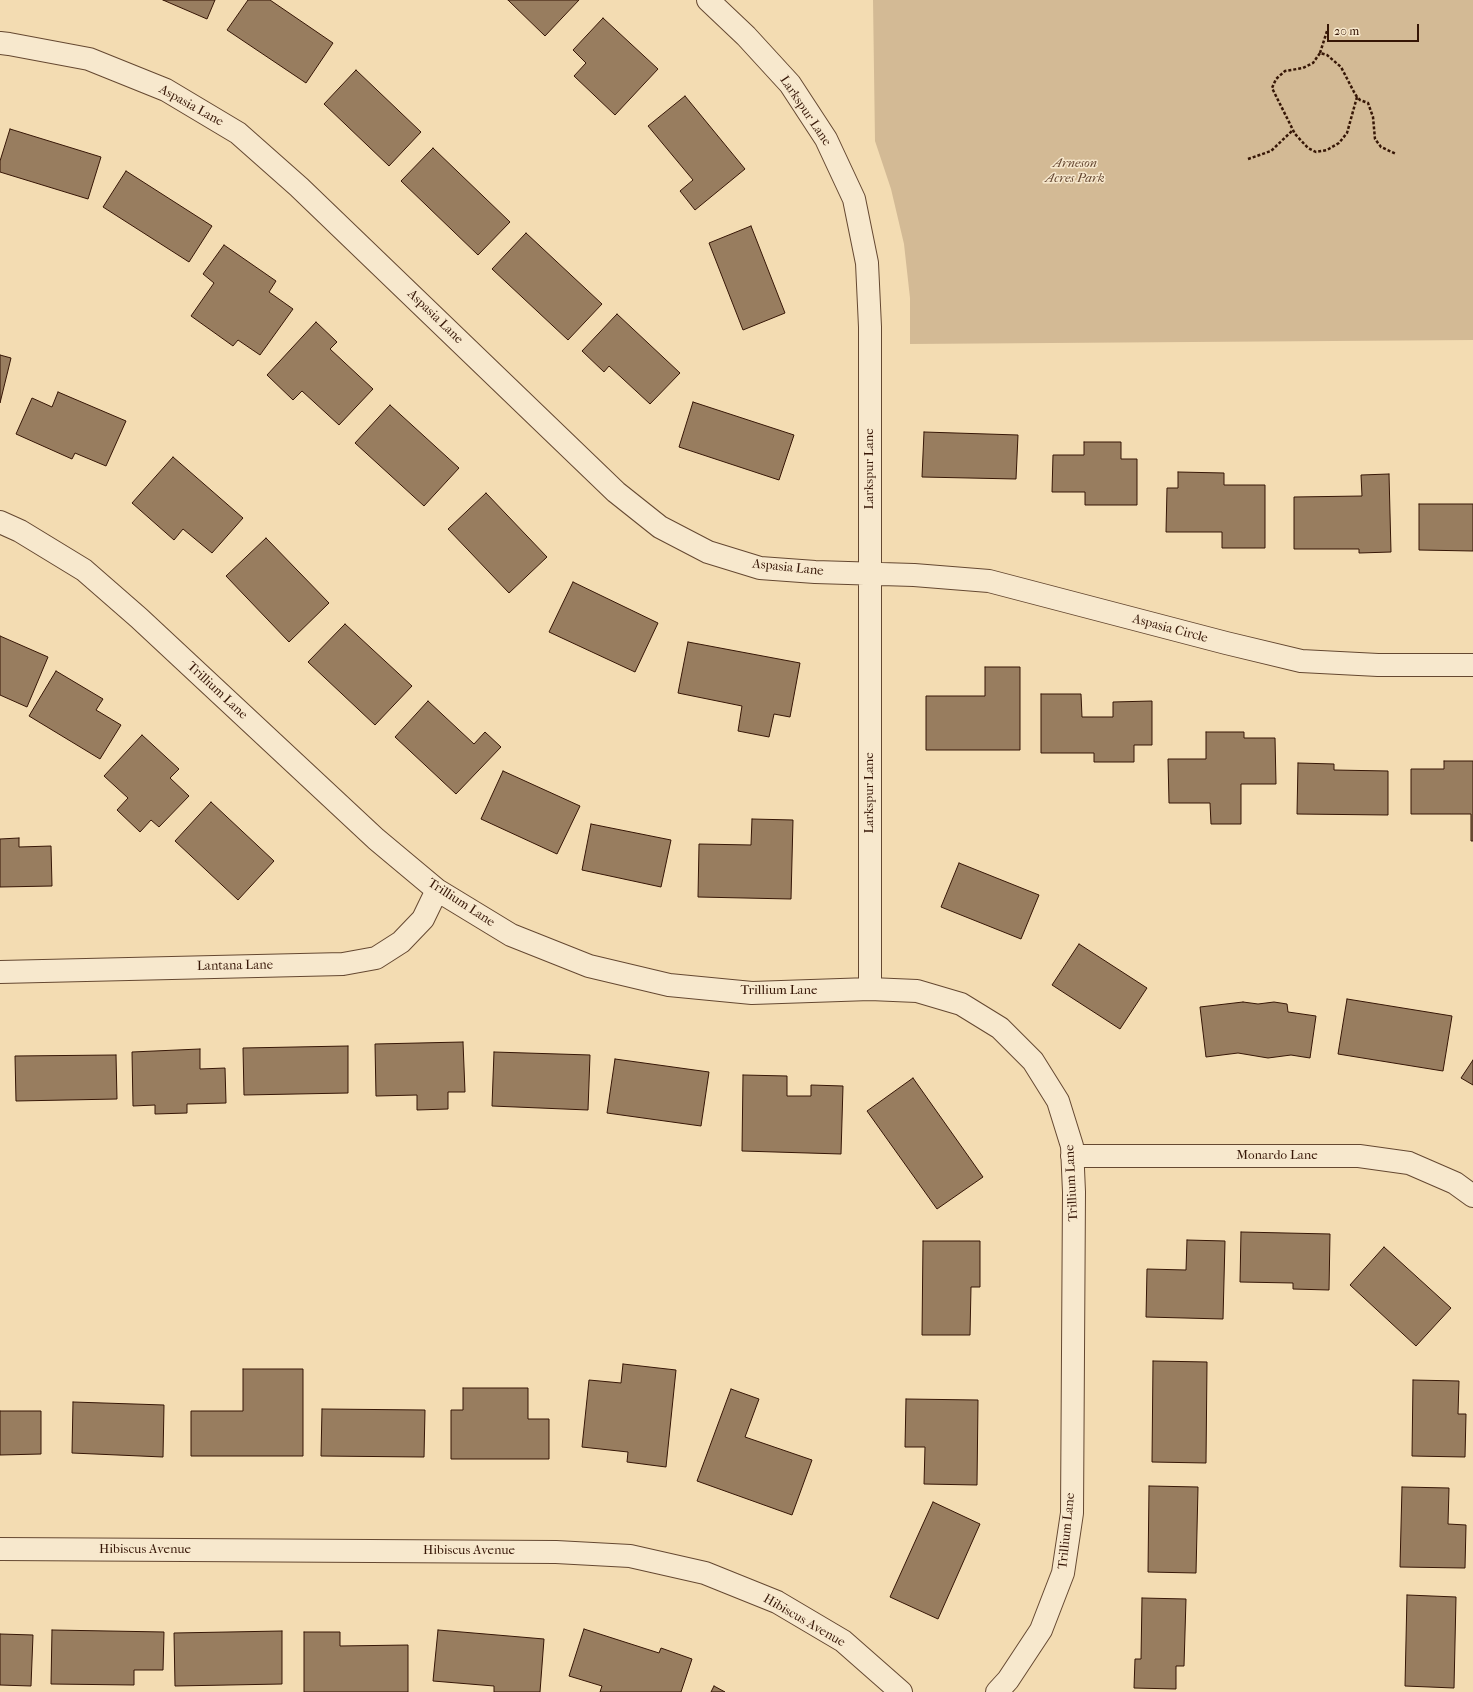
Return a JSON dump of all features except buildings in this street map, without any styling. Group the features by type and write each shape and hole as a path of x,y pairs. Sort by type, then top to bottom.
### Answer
{"street":[{"name":"Larkspur Lane","path":"708,0 746,36 790,84 826,139 854,199 867,263 870,313 870,989"},
{"name":"Aspasia Lane","path":"0,43 89,59 166,90 238,133 299,187 616,492 660,527 708,552 760,568 815,572 870,573"},
{"name":"Trillium Lane","path":"0,522 20,531 84,570 145,623 376,839 437,890 511,934 589,966 669,985 752,992 870,989 917,991 962,1004 1000,1028 1033,1061 1058,1101 1072,1146 1074,1192 1072,1505 1064,1573 1041,1630 1008,1680 997,1692"},
{"name":"Aspasia Circle","path":"870,573 989,581 1226,644 1301,661 1378,665 1473,665"},
{"name":"Lantana Lane","path":"0,972 343,964 376,958 401,942 423,919 437,890"},
{"name":"Monardo Lane","path":"1072,1156 1359,1156 1409,1164 1455,1183 1473,1196"},
{"name":"Hibiscus Avenue","path":"0,1549 548,1552 630,1556 705,1573 777,1602 843,1641 901,1692"}],"path":[{"path":"1327,31 1320,53 1313,64 1303,68 1285,71 1276,79 1272,88 1293,130 1308,148 1316,152 1326,150 1339,143 1348,133 1357,97"},
{"path":"1320,53 1327,55 1341,66 1357,97 1368,103 1373,117 1375,139 1381,147 1396,154"},
{"path":"1248,159 1271,151 1293,130"}],"green space":[{"name":"Arneson Acres Park","path":"873,0 1473,0 1473,340 910,344 910,298 904,244 891,189 875,141"}]}
